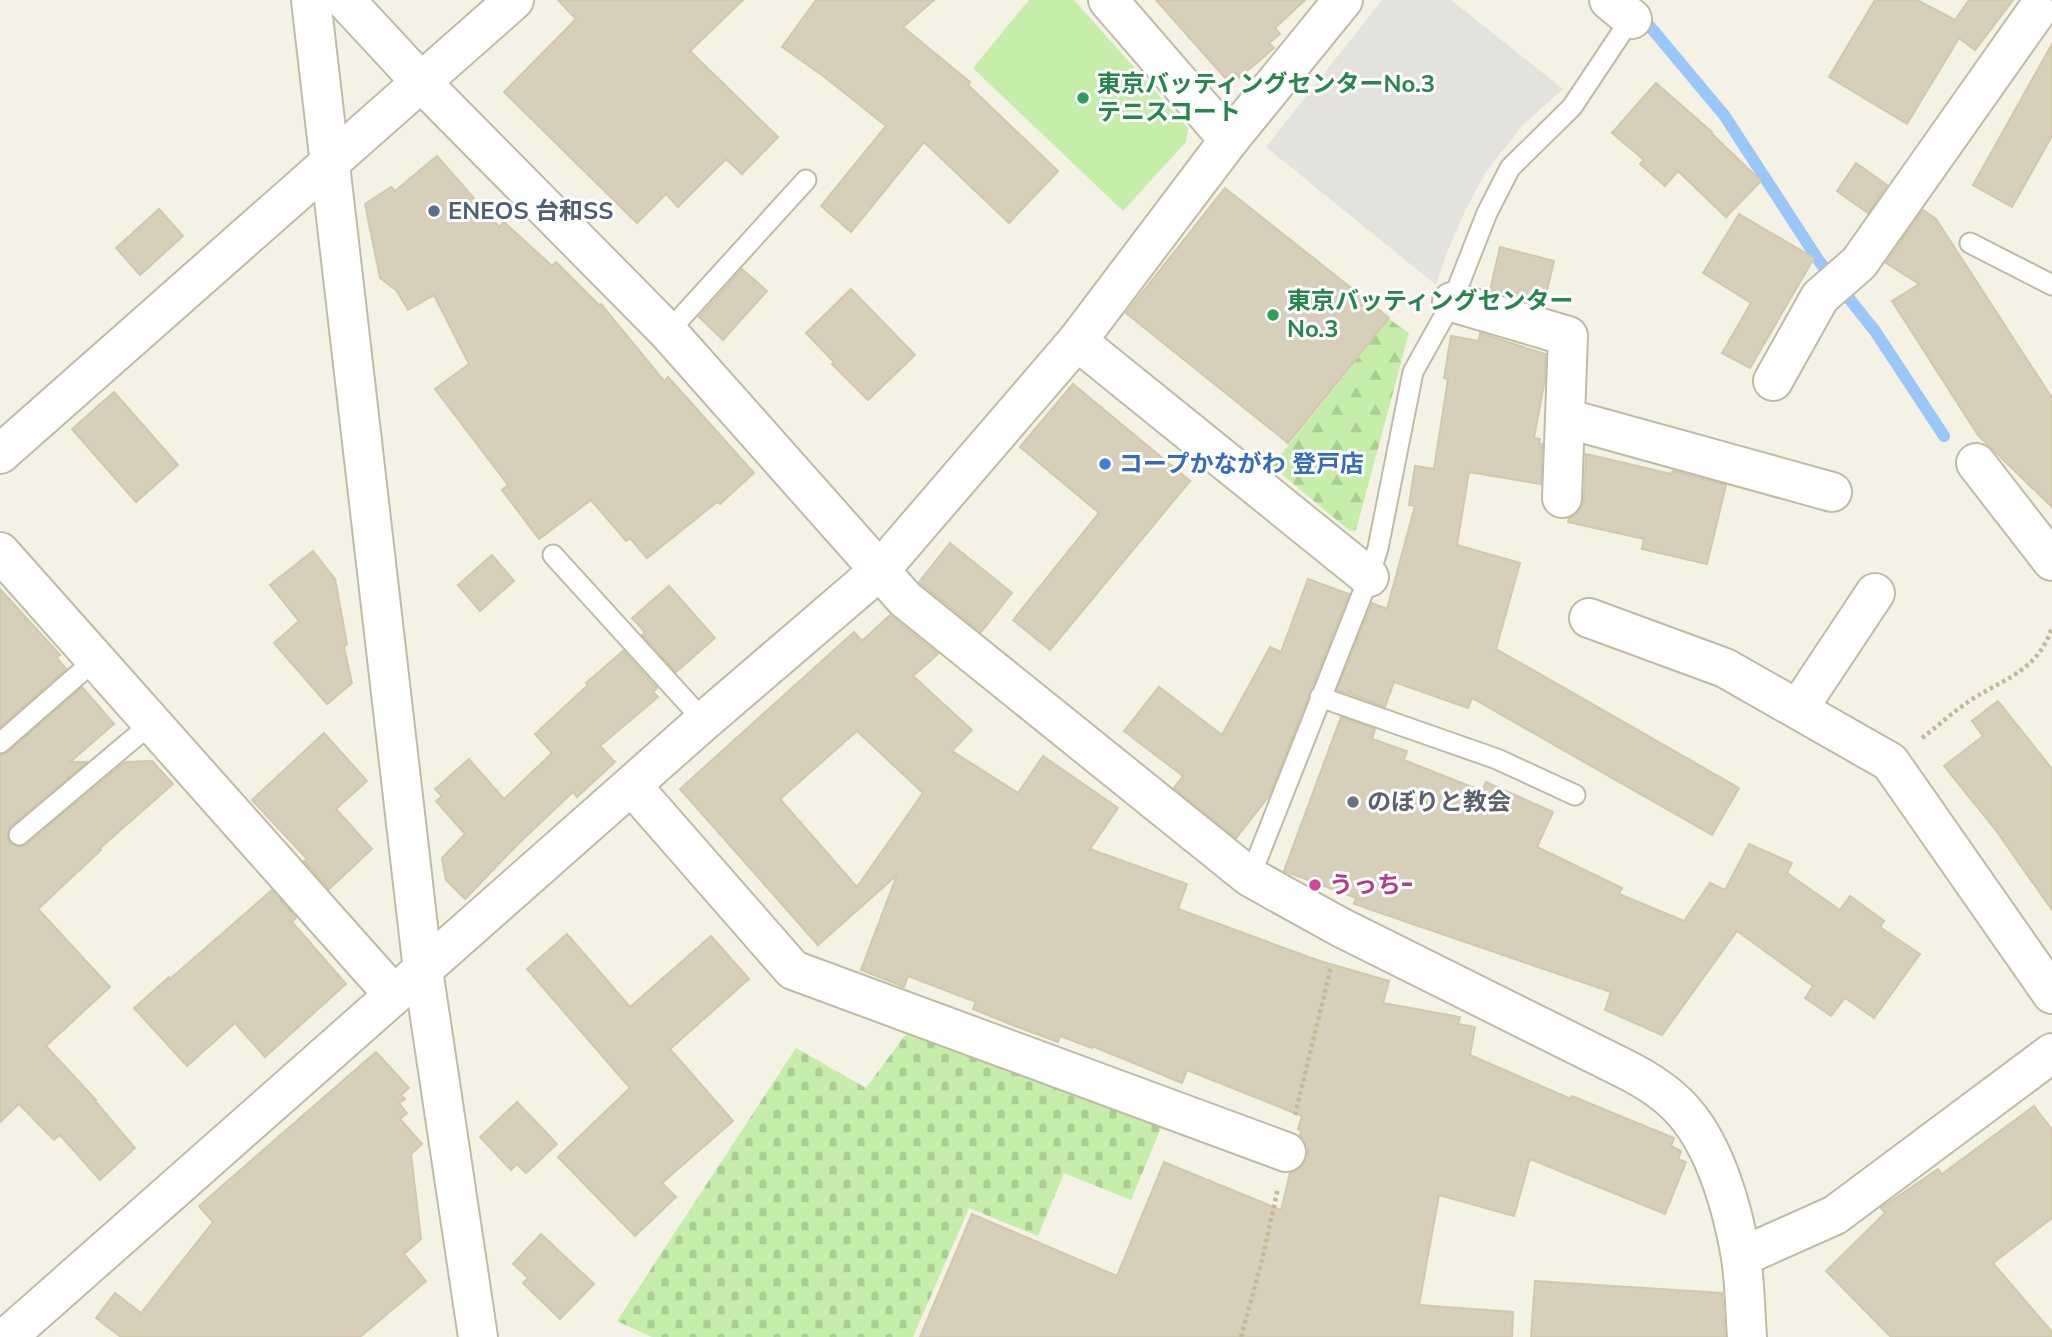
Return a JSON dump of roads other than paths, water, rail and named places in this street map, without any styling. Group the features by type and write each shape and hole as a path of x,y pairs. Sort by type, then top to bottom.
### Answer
{"street":[{"path":"311,0 423,970 478,1337"},
{"path":"345,0 421,82 668,332 905,599 1250,877 1340,927 1653,1084 1685,1112 1708,1147 1721,1178 1741,1257 1746,1337"},
{"path":"0,454 514,0"},
{"path":"1108,0 1228,140"},
{"path":"7,1337 393,994 880,570 1077,341 1228,140 1343,0"},
{"path":"1773,382 1819,297 1859,263 2035,12"},
{"path":"1452,302 1568,337 1562,498"},
{"path":"1077,341 1369,576"},
{"path":"1565,418 1832,492"},
{"path":"1976,463 2052,561"},
{"path":"0,552 393,994"},
{"path":"1798,709 1875,593"},
{"path":"1589,618 1726,668 1890,762 2052,994"},
{"path":"632,786 793,970 1286,1152"},
{"path":"1741,1257 1835,1215 2052,1053"}],"lane":[{"path":"1250,877 1369,576 1378,548 1413,372 1452,302 1487,213 1510,168 1572,107 1606,54 1626,6"},
{"path":"668,332 806,180"},
{"path":"1970,243 2052,285"},
{"path":"553,555 704,721"},
{"path":"0,743 96,659"},
{"path":"1320,697 1497,759 1575,795"},
{"path":"19,835 153,722"}],"waterway":[{"path":"1642,17 1724,115 1819,261 1875,331 1944,436"}],"place":[{"name":"東京バッティングセンターNo.3 テニスコート","path":"1083,98"},
{"name":"ENEOS 台和SS","path":"434,211"},
{"name":"東京バッティングセンター No.3","path":"1273,315"},
{"name":"コープかながわ 登戸店","path":"1105,464"},
{"name":"のぼりと教会","path":"1353,802"},
{"name":"うっちｰ","path":"1315,885"}]}
